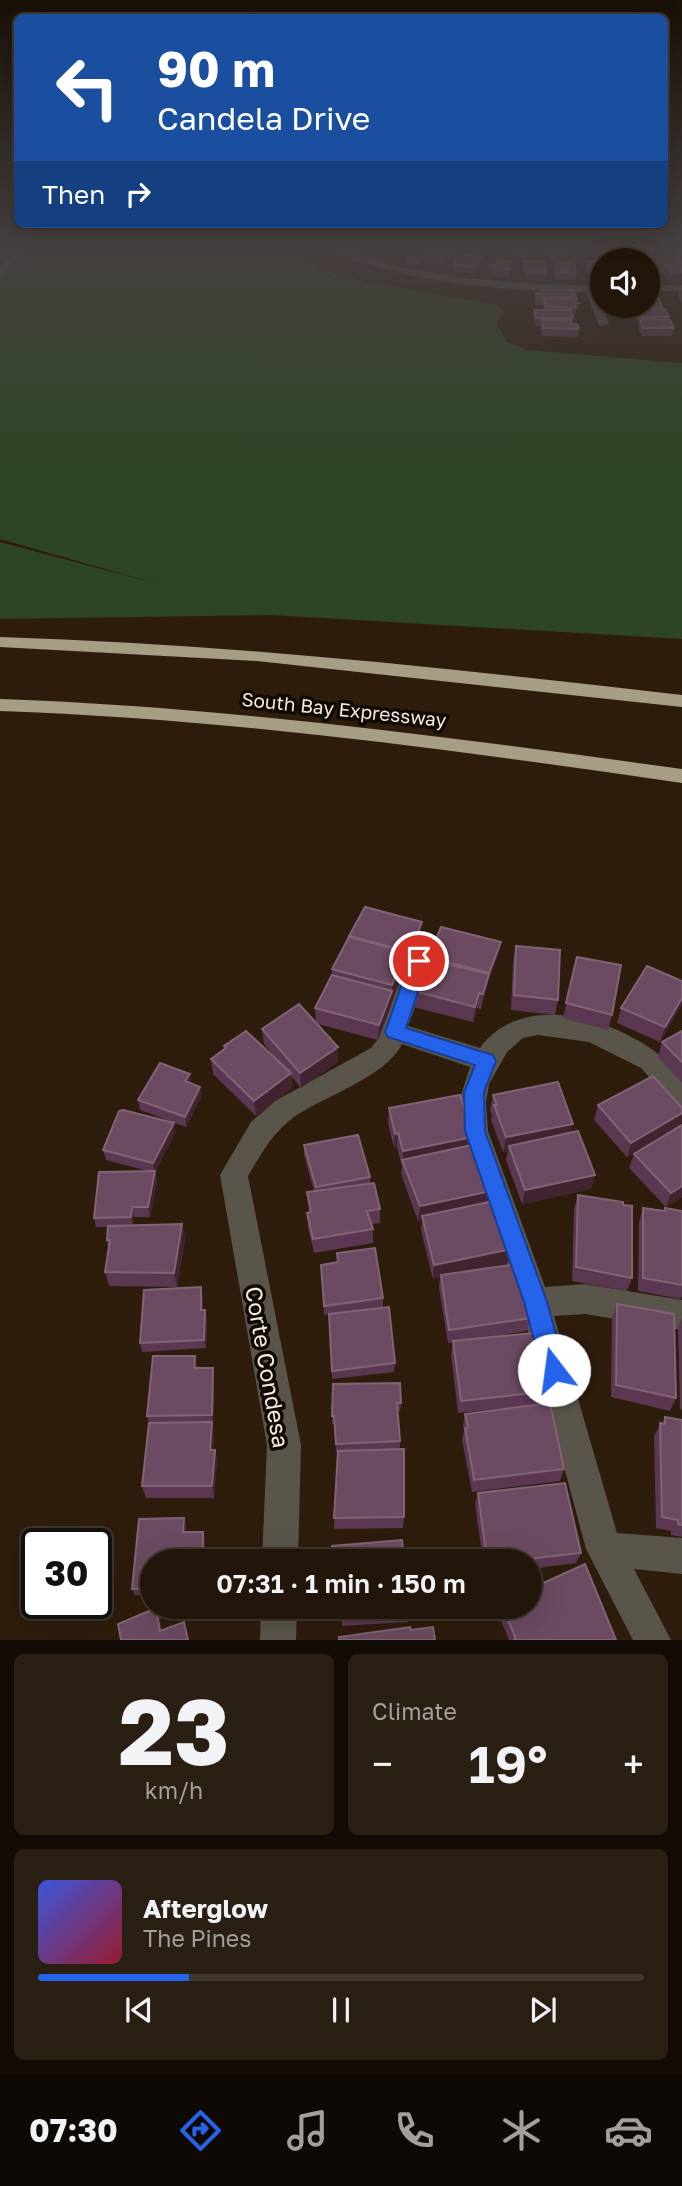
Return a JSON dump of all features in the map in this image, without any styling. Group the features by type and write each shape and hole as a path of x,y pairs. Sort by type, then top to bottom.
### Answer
{"highway":[{"path":"0,642 134,646 294,657 682,701"},
{"name":"South Bay Expressway","path":"0,705 193,715 496,749 682,776"}],"street":[{"path":"425,947 395,1032 486,1061"},
{"path":"653,1640 604,1549 535,1302 475,1131 474,1092 486,1061 509,1034 538,1025 582,1031 628,1046 653,1062 682,1096"},
{"name":"Corte Condesa","path":"280,1549 284,1445 234,1175 261,1130 284,1109 380,1055 395,1032"},
{"path":"535,1302 585,1299 682,1315"},
{"path":"604,1549 682,1556"},
{"path":"278,1640 279,1619"}],"green space":[{"path":"0,323 497,323 507,341 527,350 682,363 682,639 272,615 0,619 0,542 158,584 0,539"}],"building":[{"path":"542,323 572,323 577,324 579,329 543,328"},
{"path":"641,323 671,323 674,328 643,328"},
{"path":"365,907 422,922 410,952 349,936"},
{"path":"441,927 501,942 489,973 429,957"},
{"path":"349,937 407,952 392,985 332,969"},
{"path":"516,946 560,950 558,1000 514,995"},
{"path":"577,957 621,965 612,1015 566,1003"},
{"path":"426,959 489,974 483,994 479,993 475,1007 414,991"},
{"path":"647,966 682,981 682,998 665,1027 621,1008"},
{"path":"332,975 392,991 379,1025 315,1008"},
{"path":"299,1004 338,1047 300,1073 262,1029"},
{"path":"246,1031 291,1073 254,1101 211,1059"},
{"path":"682,1031 682,1062 662,1042"},
{"path":"160,1063 190,1074 185,1081 200,1087 185,1117 138,1100"},
{"path":"653,1076 682,1108 682,1113 631,1143 598,1105"},
{"path":"558,1082 573,1124 506,1137 493,1095"},
{"path":"460,1095 473,1137 403,1151 398,1133 395,1134 389,1108"},
{"path":"119,1111 174,1123 153,1163 103,1150"},
{"path":"682,1125 682,1186 671,1193 634,1154"},
{"path":"578,1131 595,1175 525,1190 509,1146"},
{"path":"358,1135 370,1177 316,1187 304,1145"},
{"path":"472,1145 491,1191 420,1206 402,1160"},
{"path":"155,1171 148,1207 132,1207 131,1217 94,1218 99,1172"},
{"path":"374,1183 380,1209 367,1211 373,1229 313,1239 307,1213 311,1212 307,1192"},
{"path":"578,1195 623,1202 623,1205 632,1206 632,1278 576,1267"},
{"path":"494,1201 511,1249 434,1265 422,1216"},
{"path":"643,1208 682,1211 682,1285 643,1278"},
{"path":"182,1224 174,1273 105,1272 110,1240 107,1240 108,1226"},
{"path":"375,1248 383,1298 324,1306 321,1265 338,1262 337,1253"},
{"path":"517,1264 531,1318 449,1330 441,1275"},
{"path":"201,1287 201,1310 205,1310 204,1340 140,1343 144,1290"},
{"path":"617,1304 674,1314 676,1398 616,1385"},
{"path":"389,1307 395,1363 332,1371 329,1314"},
{"path":"533,1333 543,1377 539,1377 543,1392 461,1401 453,1341"},
{"path":"153,1356 195,1356 194,1368 213,1368 212,1415 147,1416"},
{"path":"400,1383 401,1403 397,1403 400,1441 336,1444 332,1416 333,1384"},
{"path":"550,1403 564,1469 474,1480 465,1414"},
{"path":"665,1417 682,1420 682,1525 678,1524 678,1520 662,1517 660,1423 665,1424"},
{"path":"212,1422 210,1450 215,1450 212,1486 142,1486 149,1423"},
{"path":"404,1449 404,1517 334,1518 338,1451"},
{"path":"565,1483 581,1553 542,1557 542,1549 485,1549 478,1493"},
{"path":"184,1518 183,1532 203,1532 203,1549 140,1549 140,1589 132,1589 139,1519"},
{"path":"402,1540 403,1549 332,1549 332,1546"},
{"path":"585,1564 616,1640 513,1640 516,1639 508,1619 542,1619 542,1584"},
{"path":"140,1615 140,1619 158,1619 160,1631 184,1622 188,1640 121,1640 118,1624"},
{"path":"410,1627 411,1630 433,1627 435,1640 339,1640 339,1637"}],"route":[{"path":"419,961 395,1032 486,1061 474,1092 475,1131 535,1302 554,1370"}]}
